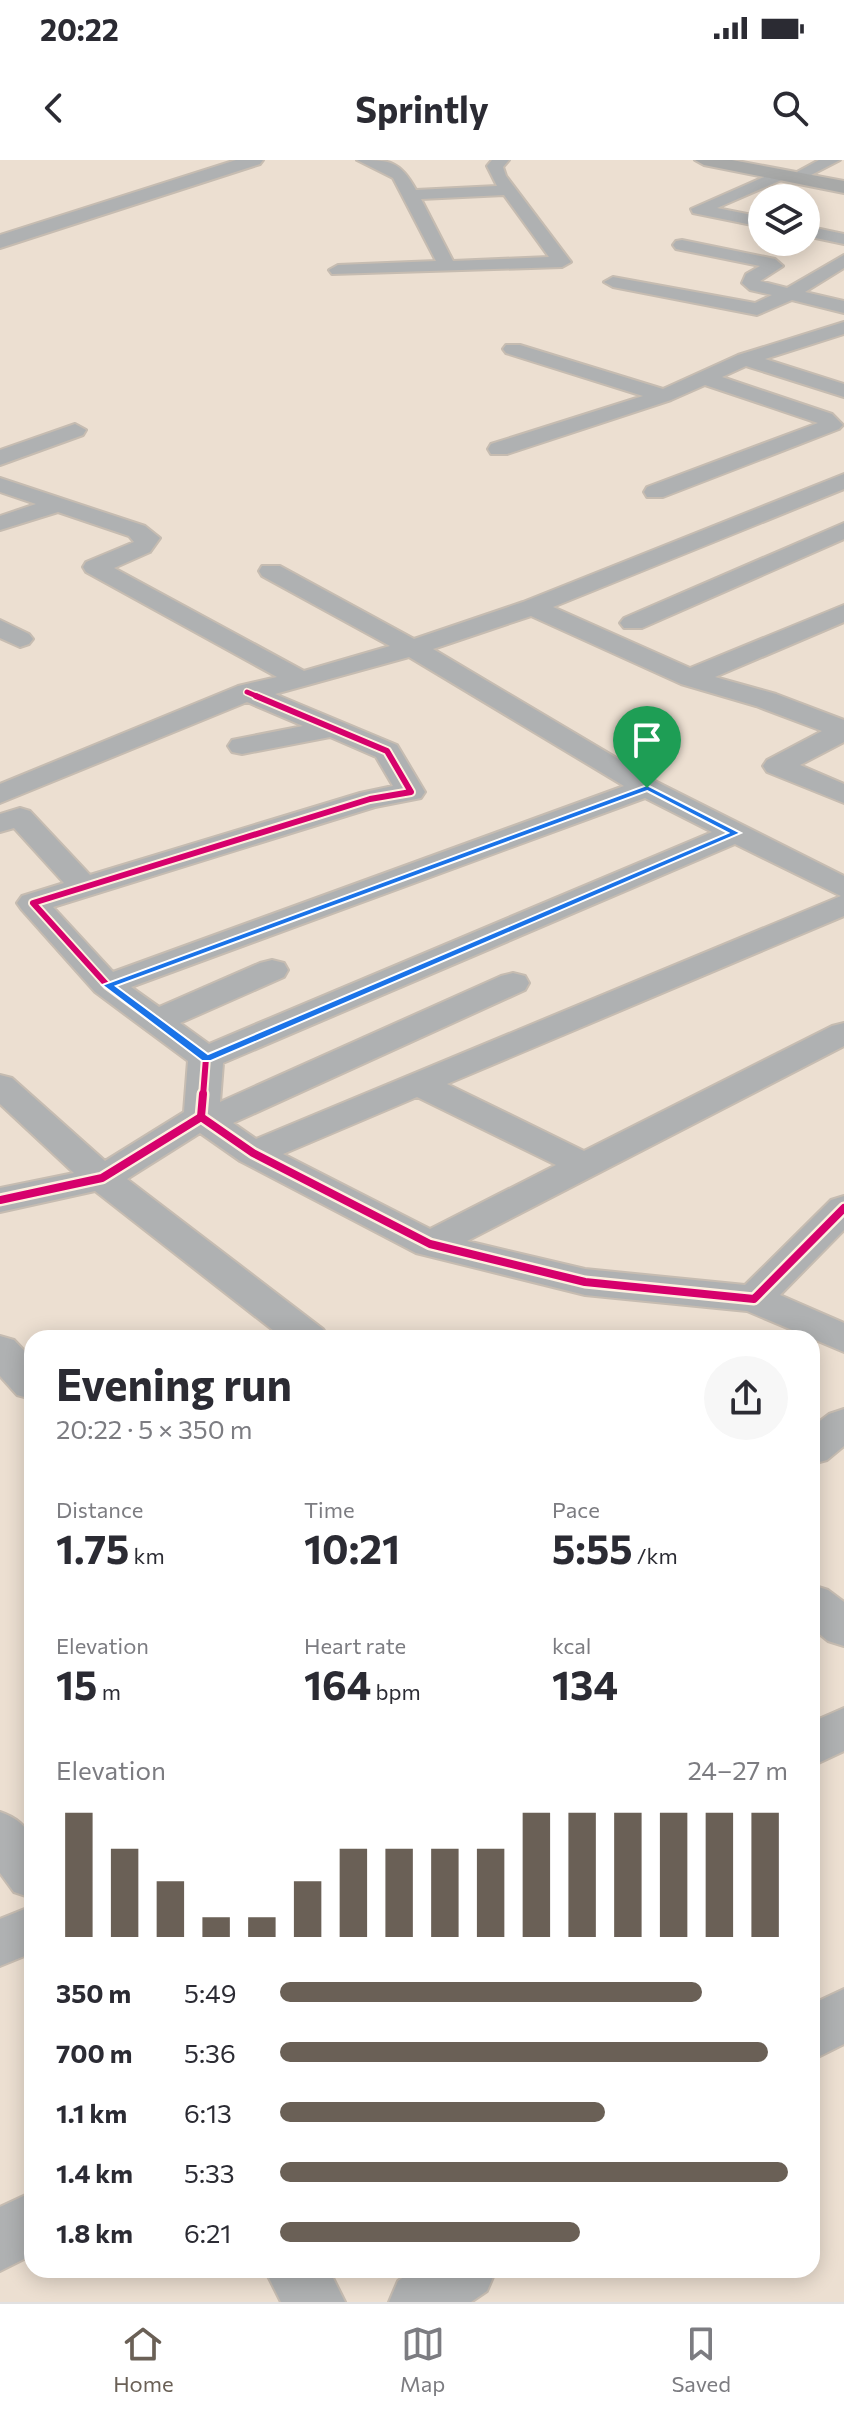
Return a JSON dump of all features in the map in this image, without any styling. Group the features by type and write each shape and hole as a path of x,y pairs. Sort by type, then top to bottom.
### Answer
{"main road":[{"path":"704,160 844,187"},
{"path":"740,160 844,179"}],"street":[{"path":"0,242 254,160"},
{"path":"365,160 389,167 400,175 447,266"},
{"path":"338,270 562,262 498,176 495,166 501,160"},
{"path":"805,172 832,160"},
{"path":"759,184 780,175"},
{"path":"748,188 699,209 748,219"},
{"path":"411,195 509,190"},
{"path":"820,234 844,239"},
{"path":"682,245 769,263 774,266 752,278 751,283 844,307"},
{"path":"613,282 742,308 765,307 836,272 844,260"},
{"path":"499,449 664,396 745,359 844,328"},
{"path":"513,349 664,396"},
{"path":"745,359 844,391"},
{"path":"655,492 832,425 825,418 701,377"},
{"path":"0,458 75,430"},
{"path":"0,794 247,692 412,648 532,607 844,481"},
{"path":"0,485 61,504 148,538 142,547 95,567 301,680"},
{"path":"0,523 61,504"},
{"path":"633,623 840,535"},
{"path":"271,571 412,648 647,788 844,888"},
{"path":"532,607 690,678 838,724"},
{"path":"690,678 803,633 844,613"},
{"path":"803,633 844,635"},
{"path":"206,1058 107,985 33,903 370,799 411,792 387,751 247,692"},
{"path":"838,724 777,766 844,794"},
{"path":"242,746 333,728"},
{"path":"107,985 647,788"},
{"path":"0,823 20,817 84,887"},
{"path":"206,1058 736,833"},
{"path":"253,1153 844,905"},
{"path":"156,1021 272,970"},
{"path":"0,1200 102,1178 204,1119 513,983"},
{"path":"430,1244 844,1033"},
{"path":"204,1119 206,1058"},
{"path":"418,1084 585,1165"},
{"path":"0,1085 102,1178 299,1330"},
{"path":"204,1119 253,1153 430,1244 585,1282 754,1299 844,1339"},
{"path":"754,1299 844,1208"},
{"path":"0,1350 24,1376"},
{"path":"820,1443 844,1424"},
{"path":"820,1608 844,1628"},
{"path":"820,1741 844,1727"},
{"path":"0,1833 24,1865"},
{"path":"0,1943 24,1932"},
{"path":"820,2030 844,2013"},
{"path":"0,2242 24,2226"},
{"path":"300,2278 315,2302"},
{"path":"419,2302 454,2278"}],"cycle path":[{"path":"201,1117 206,1058 107,985 33,903 370,799 411,792 387,751 247,692"},
{"path":"0,1200 102,1178 201,1117 253,1153 430,1244 585,1282 754,1299 844,1208"}],"route":[{"path":"647,788 736,833 206,1058 107,985 647,788"}]}
